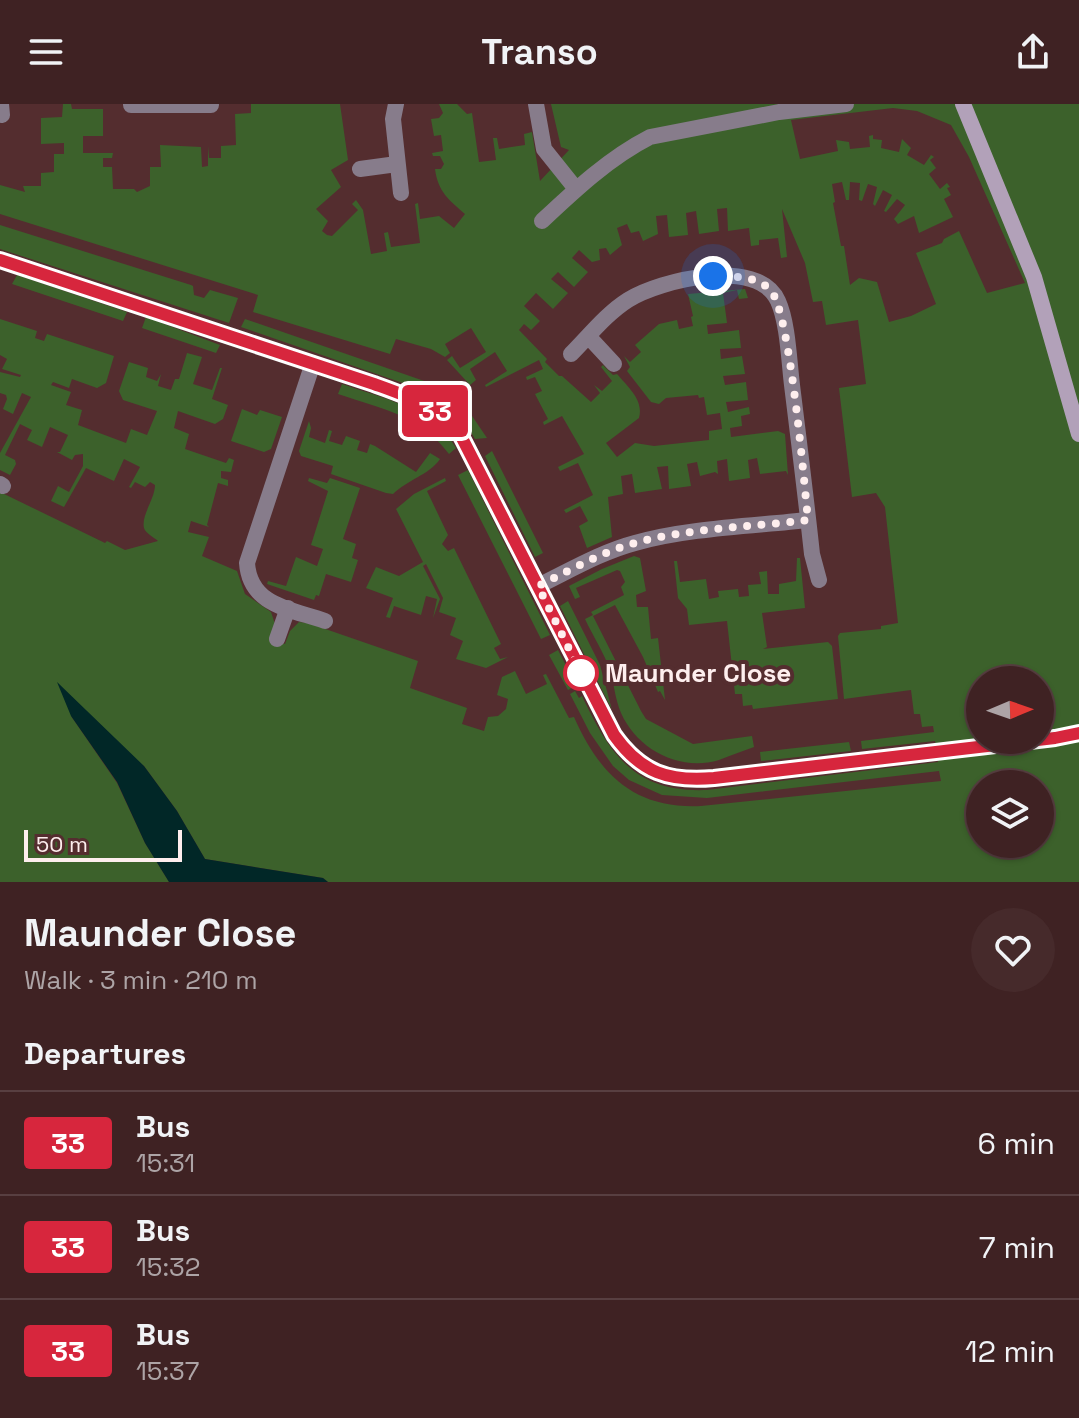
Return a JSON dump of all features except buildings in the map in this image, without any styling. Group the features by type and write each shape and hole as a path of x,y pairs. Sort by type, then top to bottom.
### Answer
{"street":[{"path":"396,104 393,119 401,193"},
{"path":"536,104 544,149 576,189"},
{"path":"542,221 576,189 632,146 650,137 779,112 846,104"},
{"path":"962,104 1034,277 1079,434"},
{"path":"131,105 211,105"},
{"path":"360,169 397,164"},
{"path":"0,260 424,402 448,420 461,436 614,735 625,751 641,764 675,779 714,778 1079,733"},
{"path":"571,354 624,303 648,289 670,282 713,276 755,280 770,289 780,307 788,350 808,520 819,580"},
{"path":"588,336 614,364"},
{"path":"313,363 247,563 249,580 260,596 325,621"},
{"path":"538,586 603,554 635,543 664,536 808,520"},
{"path":"277,639 288,608"}],"green space":[{"path":"63,104 71,104 72,109 103,109 103,136 83,136 83,153 113,153 112,158 103,158 103,167 112,167 113,189 134,189 137,192 150,186 150,167 161,167 160,145 201,147 202,167 208,166 208,146 209,158 221,158 221,146 236,145 235,114 251,113 251,104 340,104 348,160 331,170 341,187 316,209 328,221 322,231 332,236 358,210 352,204 356,200 363,210 371,254 387,251 384,233 388,232 391,247 420,243 415,204 418,203 420,219 439,216 454,228 465,214 445,195 436,177 435,169 441,169 444,164 440,156 433,156 432,153 443,151 441,135 434,136 431,119 439,118 443,113 439,104 457,104 467,114 472,113 479,162 496,160 493,138 497,138 499,149 525,145 524,134 532,132 540,181 569,150 561,147 551,104 1079,104 1079,882 328,882 323,878 205,859 177,811 144,766 71,716 117,783 145,843 169,882 0,882 0,492 125,550 158,541 144,528 155,485 150,482 145,487 135,482 129,487 140,467 124,459 114,481 86,468 64,507 51,501 58,486 69,492 83,466 83,454 75,455 72,460 57,452 60,452 68,435 50,427 42,447 27,440 32,430 20,424 5,455 15,460 16,464 10,475 0,470 0,453 31,397 22,393 13,414 3,409 7,399 0,393 0,372 21,375 2,369 7,359 0,355 0,319 37,331 35,338 44,341 47,334 114,356 106,383 97,388 72,379 69,388 53,382 51,385 71,392 66,405 82,410 78,425 126,443 131,429 147,435 157,411 123,400 119,391 129,362 148,368 146,377 157,381 161,374 158,386 171,390 175,379 179,379 187,353 202,357 193,384 212,390 222,368 212,399 228,405 223,419 215,424 178,411 174,428 189,434 185,449 226,463 229,458 234,460 231,472 221,471 221,478 228,480 228,486 218,483 209,527 191,521 188,532 209,537 202,556 237,571 245,594 271,612 275,624 270,639 285,644 290,631 299,622 308,623 418,661 410,688 467,708 462,724 484,731 488,717 498,716 506,709 508,699 497,695 502,677 515,671 526,694 547,684 543,675 546,674 569,718 574,717 595,756 608,771 622,784 657,802 701,806 941,781 939,771 707,798 662,795 629,780 613,766 590,733 570,694 575,691 579,698 582,696 603,736 628,766 661,785 682,789 707,790 938,762 935,741 862,749 861,741 934,732 933,726 922,727 920,714 914,714 911,690 844,699 840,633 881,629 881,626 898,623 885,507 876,493 852,497 839,388 866,384 858,320 826,325 822,301 813,302 805,263 782,209 787,257 781,258 778,238 759,240 759,245 751,246 749,228 728,231 727,208 717,209 719,231 699,234 696,211 686,213 688,235 669,237 667,215 656,216 658,234 643,241 639,231 631,233 627,224 617,228 622,245 610,255 606,248 599,249 600,260 592,262 579,250 572,258 588,272 574,287 558,272 551,279 568,293 553,309 536,293 524,306 540,321 531,330 524,324 519,330 559,376 591,402 600,393 594,385 602,391 612,381 601,367 603,365 613,375 617,374 634,394 639,405 639,418 606,443 617,457 635,443 654,446 709,440 709,431 722,429 720,413 707,415 704,397 666,398 659,404 651,402 627,371 630,367 624,356 630,362 641,352 635,345 659,324 677,320 679,329 693,326 688,294 745,289 748,298 739,299 737,290 723,293 727,323 707,325 708,334 739,330 741,348 720,349 721,359 742,356 745,374 723,376 725,385 746,382 748,400 726,402 728,412 749,407 750,414 741,416 742,426 730,428 731,437 778,431 785,434 788,475 786,471 760,474 757,458 748,460 750,478 729,481 727,459 717,461 718,474 700,476 697,462 687,464 691,486 669,489 668,466 657,467 662,489 635,493 632,474 621,476 623,494 608,497 612,537 587,548 579,526 588,521 580,506 566,513 564,510 593,495 578,463 560,471 558,467 584,454 562,416 544,425 543,422 548,419 535,394 542,391 535,377 527,380 526,377 543,369 539,360 486,387 507,371 495,352 470,369 476,380 470,385 447,360 452,356 460,368 486,352 471,328 445,344 450,353 445,357 431,349 396,339 390,354 253,312 258,295 0,214 0,185 25,192 23,186 41,186 41,173 54,172 54,154 64,154 64,143 41,144 41,118 62,117","holes":["893,108 917,111 951,125 969,157 1025,283 987,293 959,231 942,243 916,253 936,304 889,322 877,282 859,278 850,285 832,184 842,182 846,200 849,200 850,182 860,183 859,200 862,201 868,184 877,187 875,206 883,190 892,195 884,211 897,199 905,205 894,219 898,224 914,216 919,233 953,217 944,199 951,195 947,188 950,187 947,183 940,189 929,174 936,168 930,160 934,157 931,155 924,165 907,155 911,148 902,139 899,152 881,148 882,140 873,139 873,135 869,136 870,147 850,149 849,142 836,140 838,151 800,159 791,120"]},
{"path":"0,225 191,285 194,295 204,298 210,290 238,298 229,323 0,249"},
{"path":"17,275 127,312 123,321 12,284"},
{"path":"146,317 220,345 216,353 142,328"},
{"path":"245,319 430,383 423,390 241,327"},
{"path":"342,384 420,414 446,434 456,448 449,454 438,441 413,422 338,394"},
{"path":"438,385 466,407 487,438 475,439 460,416 439,400"},
{"path":"242,409 257,415 260,410 282,417 271,449 264,452 231,441"},
{"path":"309,421 309,437 325,443 329,430 332,431 329,441 342,445 346,436 360,441 357,450 367,453 370,444 416,472 430,453 440,459 393,494 386,493 331,474 333,466 301,456 299,451"},
{"path":"492,451 543,553 535,557 485,456"},
{"path":"468,470 550,635 541,639 458,475"},
{"path":"309,478 327,483 330,478 360,488 343,539 356,544 352,558 358,560 351,582 326,574 319,596 316,595 314,600 267,584 268,581 286,586 296,557 317,566 323,549 311,545 328,491 308,481"},
{"path":"445,478 446,481 427,491 448,535 442,544 448,551 454,548 501,644 494,648 500,659 508,657 486,668 456,659 463,641 450,635 456,618 439,612 443,598 426,564 423,566 440,599 433,618 437,599 426,596 421,615 394,606 390,618 386,617 393,598 366,588 376,567 399,576 423,562 396,509 414,494"},
{"path":"634,556 640,558 646,591 636,595 637,607 648,607 651,639 658,638 665,700 658,692 615,605 593,616 646,719 693,744 752,736 754,747 719,760 689,763 648,747 628,726 619,708 608,664 585,619 593,615 591,612 624,595 621,587 625,582 617,570 576,588 580,597 575,599 569,586"},
{"path":"797,558 800,558 805,608 762,613 767,647 763,649 828,642 832,646 838,699 753,709 752,705 743,706 742,694 735,694 727,621 689,625 687,609 678,598 674,561 677,561 680,582 706,579 709,599 719,597 718,591 738,589 739,597 749,596 748,585 761,584 759,572 767,571 768,594 779,594 779,584 796,581"},
{"path":"568,601 600,665 612,710 560,606"},
{"path":"558,650 574,681 570,683 573,687 568,690 549,655"},
{"path":"849,742 851,751 761,761 760,752"}],"water":[{"path":"57,682 144,766 177,811 205,859 323,878 328,882 169,882 145,843 117,782 71,716"}],"bus line":[{"name":"33","path":"0,260 374,384 424,402 448,420 461,436 614,735 625,751 657,773 675,779 694,780 1079,733"}],"place":[{"name":"Maunder Close","path":"581,673"}],"route":[{"path":"581,673 538,586 603,554 635,543 664,536 808,520 789,357 779,302 770,289 755,280 713,276"}]}
